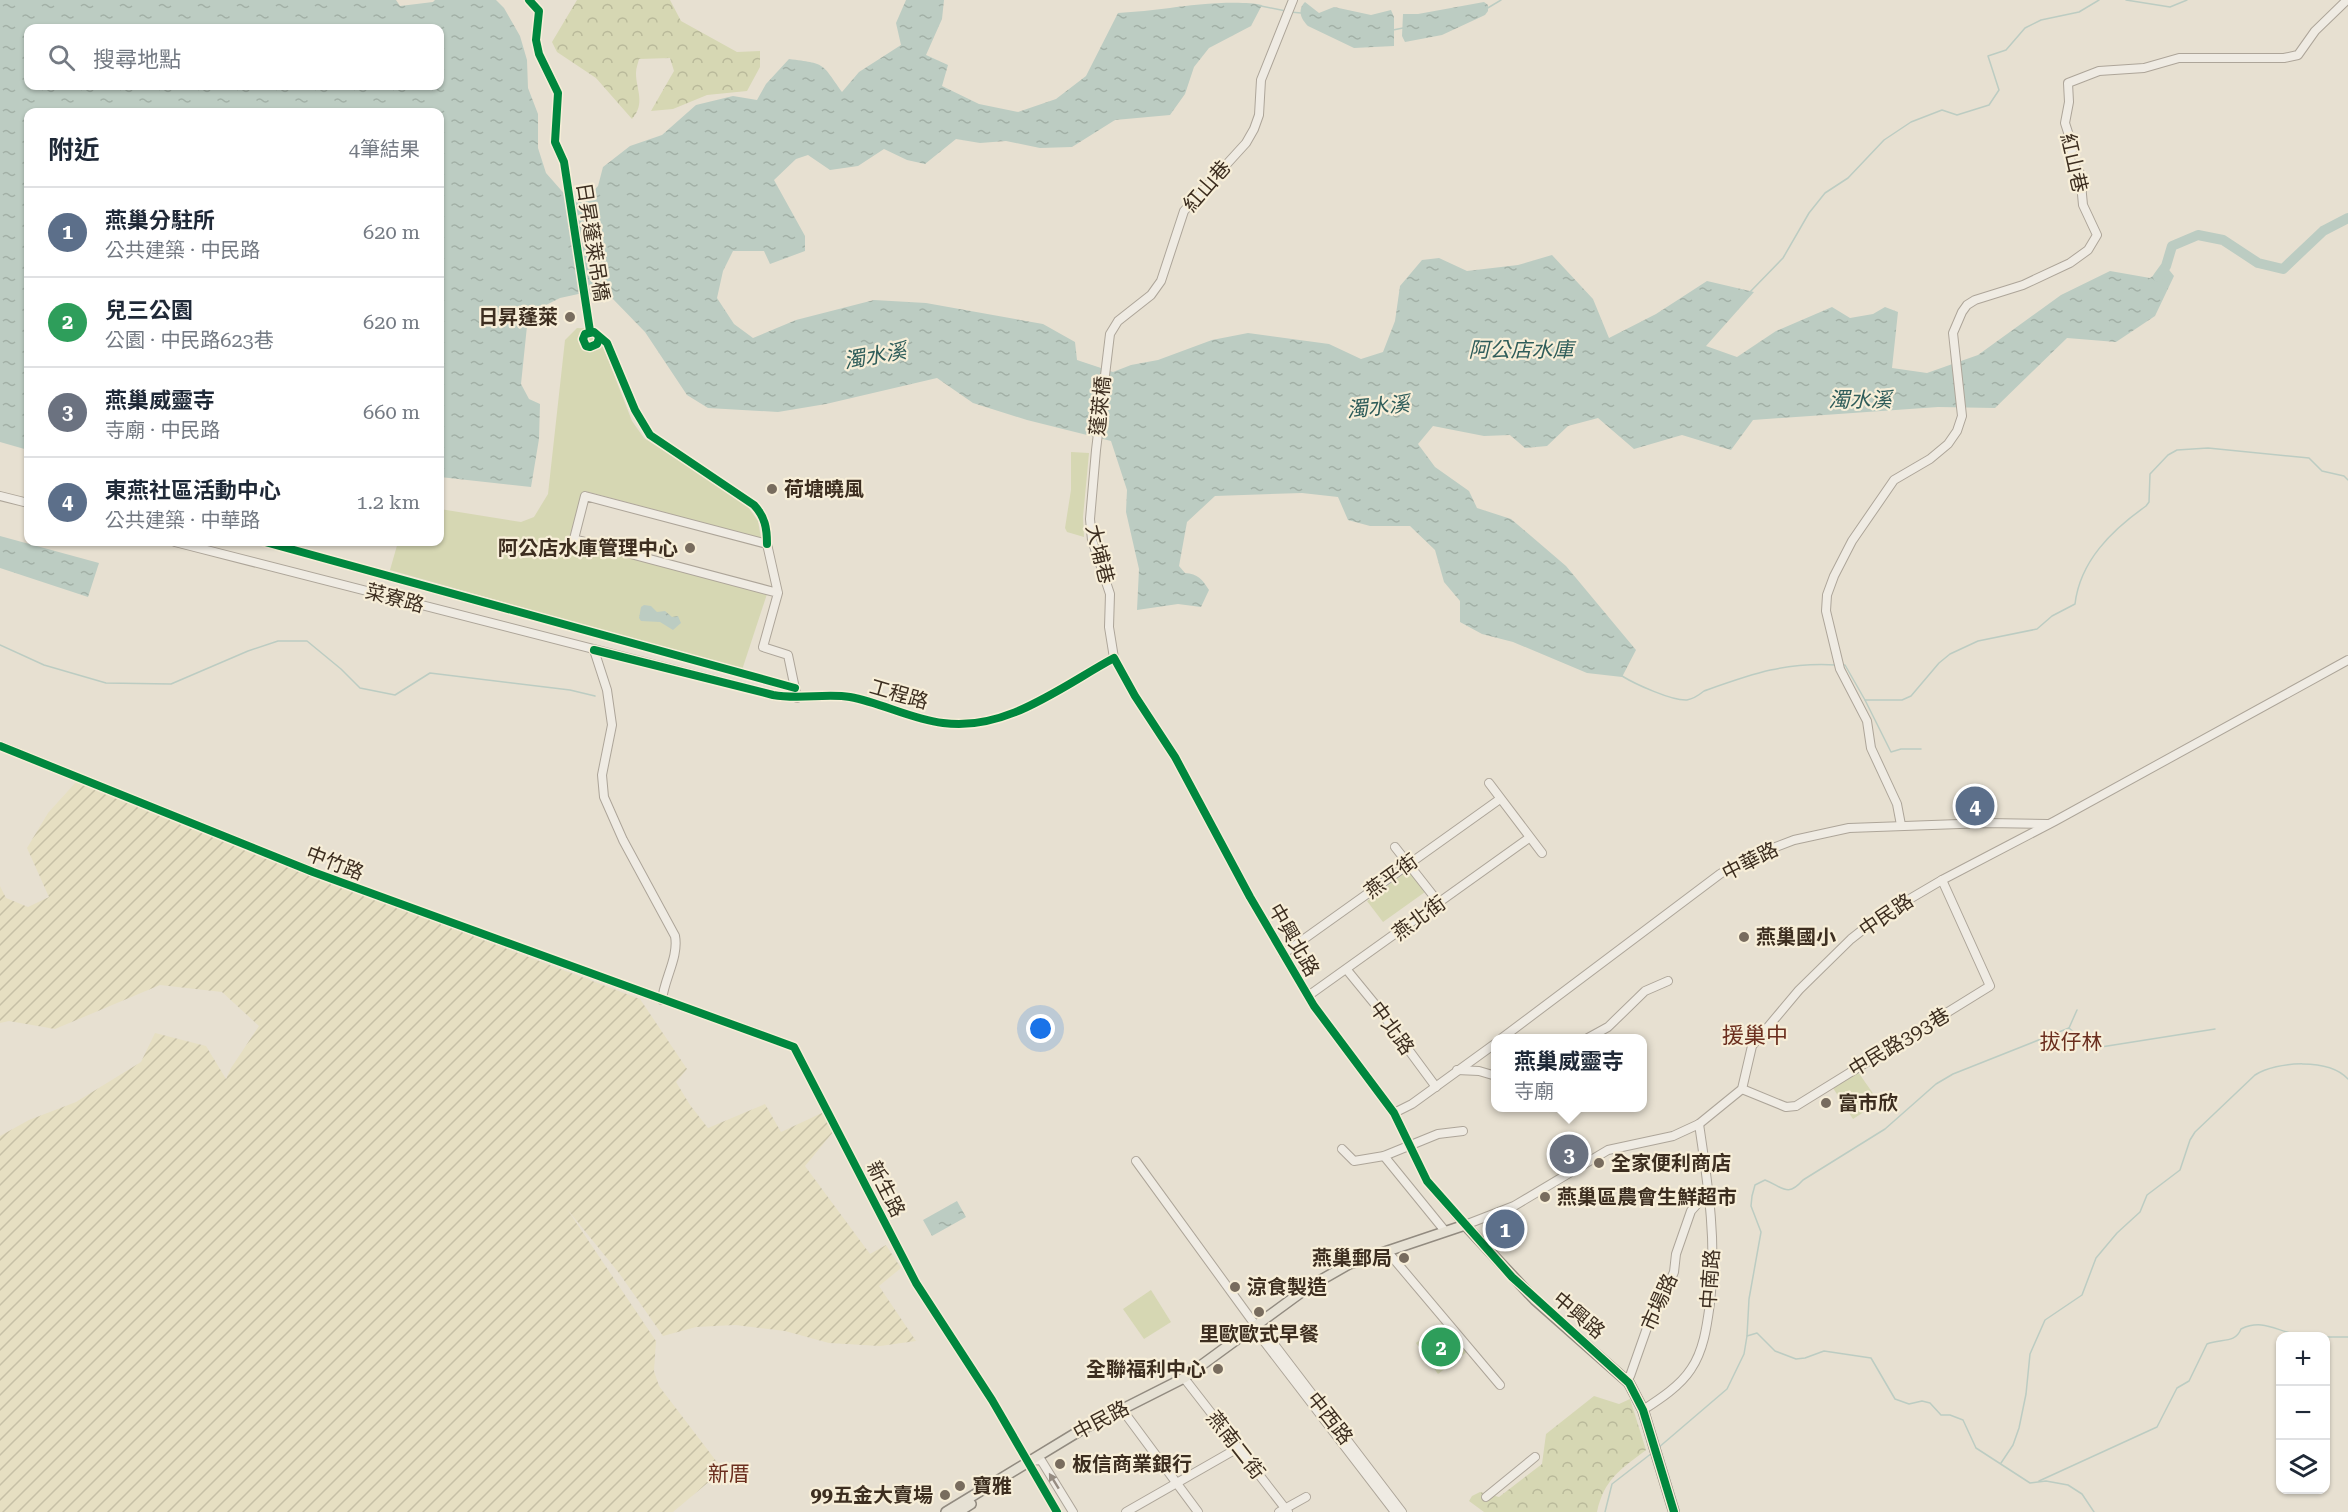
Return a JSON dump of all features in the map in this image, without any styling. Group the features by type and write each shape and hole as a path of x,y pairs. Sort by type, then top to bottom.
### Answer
{"main road":[{"name":"中民路","path":"946,1512 1122,1410 1186,1380 1323,1278 1349,1264 1465,1225"},
{"name":"中興路","path":"1465,1225 1535,1300 1625,1378 1642,1410 1674,1512"},
{"name":"中民路","path":"958,1512 1029,1464 1041,1460 1122,1410"}],"street":[{"name":"紅山巷","path":"1900,825 1897,804 1871,748 1867,721 1840,669 1829,629 1826,603 1834,576 1848,547 1894,480 1930,459 1948,444 1957,431 1962,416 1953,333 1967,305 2023,285 2070,263 2088,249 2097,236 2083,204 2080,173 2069,159 2073,148 2065,123 2069,102 2068,83 2099,71 2144,68 2179,58 2284,58 2298,55 2315,31 2346,0"},
{"name":"紅山巷","path":"1105,361 1110,334 1118,321 1151,295 1161,281 1184,210 1246,143 1254,129 1258,115 1261,80 1290,8"},
{"name":"蓬萊橋","path":"1096,450 1105,361"},
{"name":"大埔巷","path":"1096,450 1090,519 1092,540 1110,594 1109,627 1114,658"},
{"path":"0,496 24,502"},
{"path":"778,593 574,539 585,496 767,544 778,593 763,647 788,655 797,698"},
{"name":"菜寮路","path":"191,546 594,650"},
{"name":"工程路","path":"594,650 773,695 797,698 841,696 942,723 970,723 998,718 1018,711 1114,658"},
{"path":"594,650 601,671 612,725 602,775 604,797 623,840 675,936 677,944 662,1000"},
{"name":"中興北路","path":"1114,658 1135,696 1175,758 1308,996 1394,1113 1427,1180 1465,1225"},
{"name":"中民路","path":"1465,1225 1514,1206 1608,1150 1673,1136 1699,1124 1742,1089 1749,1053 1755,1041 1805,983 1851,939 1879,917 1942,880 2348,660"},
{"name":"中竹路","path":"0,746 314,872 662,1000"},
{"path":"1489,783 1542,853"},
{"name":"燕平街","path":"1283,954 1500,799"},
{"name":"中華路","path":"1507,1034 1713,879 1747,858 1794,840 1849,828 1987,823 2049,824"},
{"name":"燕北街","path":"1308,996 1529,838"},
{"path":"1395,847 1439,903"},
{"name":"中民路393巷","path":"1742,1089 1786,1107 1796,1106 1990,986 1942,880"},
{"name":"中北路","path":"1347,970 1436,1087"},
{"path":"1595,1034 1608,1027 1645,991 1668,981"},
{"name":"新生路","path":"662,1000 794,1047 916,1283 1057,1512"},
{"path":"1394,1113 1412,1104 1491,1046"},
{"path":"1457,1070 1479,1071 1491,1075"},
{"name":"中南路","path":"1642,1410 1664,1397 1690,1372 1703,1342 1708,1320 1714,1246 1710,1198 1699,1124"},
{"path":"1342,1149 1354,1161 1384,1156 1438,1134 1463,1131"},
{"path":"1384,1156 1445,1232"},
{"name":"中西路","path":"1136,1161 1284,1368 1395,1512"},
{"name":"市場路","path":"1625,1378 1630,1376 1654,1308 1665,1292 1674,1272 1676,1254 1691,1211 1700,1202 1710,1198"},
{"path":"1387,1251 1500,1385"},
{"name":"中西路","path":"1256,1326 1267,1335 1402,1512"},
{"name":"燕南二街","path":"1186,1380 1284,1511"},
{"path":"1122,1410 1198,1512"},
{"path":"1126,1512 1238,1448"},
{"path":"1486,1497 1536,1457"},
{"path":"1041,1460 1073,1512"},
{"path":"1284,1511 1306,1497"}],"shaded area":[{"path":"76,782 265,858 640,999 687,1069 676,1082 708,1128 765,1104 781,1132 824,1112 833,1132 805,1166 870,1254 886,1245 901,1268 879,1286 916,1341 880,1346 829,1343 785,1331 735,1325 696,1327 663,1336 619,1273 567,1209 656,1341 654,1371 659,1386 723,1470 673,1512 0,1512 0,1136 29,1120 76,1102 141,1062 155,1033 206,1046 226,1079 259,1026 222,992 160,985 55,1029 9,1021 0,1023 0,886 6,898 28,907 49,897 27,848 48,813"}],"green space":[{"path":"577,0 670,0 681,21 737,52 760,51 760,67 747,91 707,95 673,109 651,111 674,71 670,58 639,59 636,79 639,107 632,119 596,78 557,52 552,42"},
{"path":"577,328 594,329 632,421 644,438 746,504 758,521 761,538 585,491 571,543 767,594 742,670 390,570 397,546 444,546 444,510 521,522 534,517 548,494 565,340"},
{"path":"1071,452 1089,453 1083,517 1084,537 1067,532 1065,528 1071,490"},
{"path":"1406,872 1410,873 1425,892 1383,922 1367,901"},
{"path":"1858,1072 1879,1102 1853,1119 1833,1088"},
{"path":"1151,1290 1171,1322 1144,1339 1123,1309"},
{"path":"1443,1322 1468,1351 1438,1374 1416,1343"},
{"path":"1594,1396 1619,1404 1630,1399 1646,1450 1621,1469 1609,1483 1597,1512 1484,1512 1469,1501 1472,1496 1480,1492 1499,1497 1542,1464 1546,1434"}],"water":[{"name":"阿公店水庫","path":"0,0 396,0 400,6 435,0 496,0 504,8 520,36 527,60 528,88 538,114 538,148 546,173 568,198 584,201 598,186 603,167 630,146 662,135 696,105 733,96 757,100 766,84 789,59 822,66 842,92 859,72 901,45 896,23 906,0 944,0 942,19 926,55 948,65 942,86 979,104 1018,112 1056,99 1086,76 1118,13 1217,3 1262,5 1251,26 1209,48 1194,67 1185,94 1170,115 1115,120 1072,147 1040,148 1006,141 980,143 956,139 925,164 907,160 884,149 858,166 830,170 808,155 796,159 774,180 805,236 805,251 770,264 764,251 733,251 723,271 717,298 734,324 753,338 796,320 874,300 926,303 1043,324 1075,342 1077,360 1113,372 1131,365 1158,360 1212,340 1248,333 1329,344 1361,359 1383,352 1395,321 1400,286 1422,260 1439,258 1467,271 1518,265 1552,255 1593,299 1609,338 1656,314 1707,281 1754,292 1706,346 1737,357 1776,331 1832,307 1850,318 1873,314 1885,307 1898,312 1892,368 1927,373 1978,355 2061,295 2110,271 2150,278 2166,266 2174,276 2155,316 2116,342 2067,338 1995,408 1938,407 1753,420 1731,450 1682,435 1634,449 1598,418 1568,426 1547,446 1525,448 1510,435 1484,436 1433,426 1418,444 1435,467 1469,491 1477,508 1511,519 1566,566 1636,650 1622,677 1587,673 1513,642 1482,634 1460,622 1460,601 1444,582 1435,550 1410,526 1370,526 1348,520 1338,497 1302,493 1215,496 1187,522 1179,566 1185,573 1199,578 1209,590 1201,607 1178,604 1137,610 1139,569 1126,512 1127,490 1111,441 1027,420 973,403 937,378 826,404 778,412 708,408 687,395 645,332 611,297 583,293 560,298 540,308 527,326 521,384 529,399 540,404 539,439 531,487 444,477 444,108 24,108 24,449 0,442"},
{"path":"1305,2 1319,13 1334,7 1371,15 1391,10 1394,17 1394,46 1354,48 1308,26 1301,14 1301,8"},
{"path":"1484,2 1488,5 1485,15 1442,35 1405,42 1402,36 1403,14 1418,14"},
{"path":"0,536 24,543 24,546 37,546 99,563 88,597 0,568"},
{"path":"651,606 657,612 665,611 672,617 678,616 681,623 673,630 660,622 641,621 639,618 641,607"},
{"path":"957,1201 966,1217 932,1236 923,1220"}],"waterway":[{"path":"1486,9 1501,0"},
{"path":"1749,293 1783,258 1809,213 1825,193 1848,178 1884,140 1911,122 1942,110 1957,115 1989,105 1999,90 1988,56 2006,50 2025,28 2041,20 2079,12 2099,0"},
{"path":"2126,0 2170,7 2187,0"},
{"path":"1261,6 1286,11"},
{"path":"1290,12 1301,13"},
{"path":"1393,30 1403,28"},
{"name":"濁水溪","path":"2158,277 2166,266 2172,246 2198,235 2223,240 2258,263 2283,269 2323,231 2348,218"},
{"path":"1841,665 1845,665 1865,700 1902,700 1911,696 1939,663 1950,654 1978,641 2037,629 2052,616 2075,604 2083,574 2091,560 2121,525 2146,506 2149,502 2150,474 2168,455 2177,450 2208,448 2309,458 2322,471 2344,476 2348,480"},
{"path":"0,645 44,665 106,683 171,684 248,651 278,641 307,641 360,688 395,695 430,673 570,690 595,696"},
{"path":"1622,676 1663,695 1687,700 1704,691 1738,679 1784,667 1836,665"},
{"path":"1865,700 1891,752 1901,749 1921,749"},
{"path":"2069,1028 2077,1010"},
{"path":"1747,1336 1749,1299 1761,1232 1751,1206 1755,1185 1765,1180 1785,1189 1793,1189 1803,1180 1885,1129 1936,1084 1953,1074 2069,1028 2088,1044 2101,1047 2215,1029"},
{"path":"2001,1463 2013,1445 2019,1428 2026,1394 2030,1354 2045,1320 2082,1295 2096,1258 2117,1233 2140,1212 2147,1195 2180,1170 2195,1132 2255,1075 2265,1070 2289,1065 2316,1065 2339,1072 2348,1079"},
{"path":"2039,1481 2157,1427 2177,1388 2189,1381 2207,1344 2231,1339 2241,1329 2257,1325 2306,1336 2348,1337"},
{"path":"1658,1448 1727,1389 1744,1354 1747,1336 1757,1333 1775,1351 1796,1359 1824,1351 1871,1358 1895,1399 1909,1404 1922,1401 1930,1403 1941,1415 1950,1415 1963,1420 1976,1448 2030,1483 2046,1481 2068,1485 2082,1494 2094,1512"},
{"path":"1605,1512 1612,1484 1652,1453"}],"cycle path":[{"name":"日昇蓬萊吊橋","path":"529,0 539,11 536,40 539,54 558,93 555,142 564,162 590,331"},
{"path":"599,338 597,344 590,347 586,346 583,339 585,334 594,332 607,343 635,410 650,435 754,505 765,523 767,544"},
{"path":"280,546 795,688"},
{"path":"594,650 773,695 850,697 931,721 966,724 989,721 1011,714 1054,693 1114,658 1135,696 1175,757 1250,897 1314,1006 1394,1113 1427,1181 1512,1277 1629,1383 1643,1410 1674,1512"},
{"path":"0,746 313,872 794,1047 916,1283 992,1400 1057,1512"}],"place":[{"name":"日昇蓬萊","path":"570,317"},
{"name":"荷塘曉風","path":"772,489"},
{"name":"阿公店水庫管理中心","path":"690,548"},
{"name":"東燕社區活動中心","path":"1975,806"},
{"name":"燕巢國小","path":"1744,937"},
{"name":"富市欣","path":"1826,1103"},
{"name":"燕巢威靈寺","path":"1569,1154"},
{"name":"全家便利商店","path":"1599,1163"},
{"name":"燕巢區農會生鮮超市","path":"1545,1197"},
{"name":"燕巢分駐所","path":"1505,1229"},
{"name":"燕巢郵局","path":"1404,1258"},
{"name":"涼食製造","path":"1235,1287"},
{"name":"里歐歐式早餐","path":"1259,1312"},
{"name":"兒三公園","path":"1441,1347"},
{"name":"全聯福利中心","path":"1218,1369"},
{"name":"板信商業銀行","path":"1060,1464"},
{"name":"寶雅","path":"960,1486"},
{"name":"99五金大賣場","path":"945,1495"}],"district":[{"name":"援巢中","path":"1755,1035"},
{"name":"拔仔林","path":"2071,1042"},
{"name":"新厝","path":"729,1474"}]}
